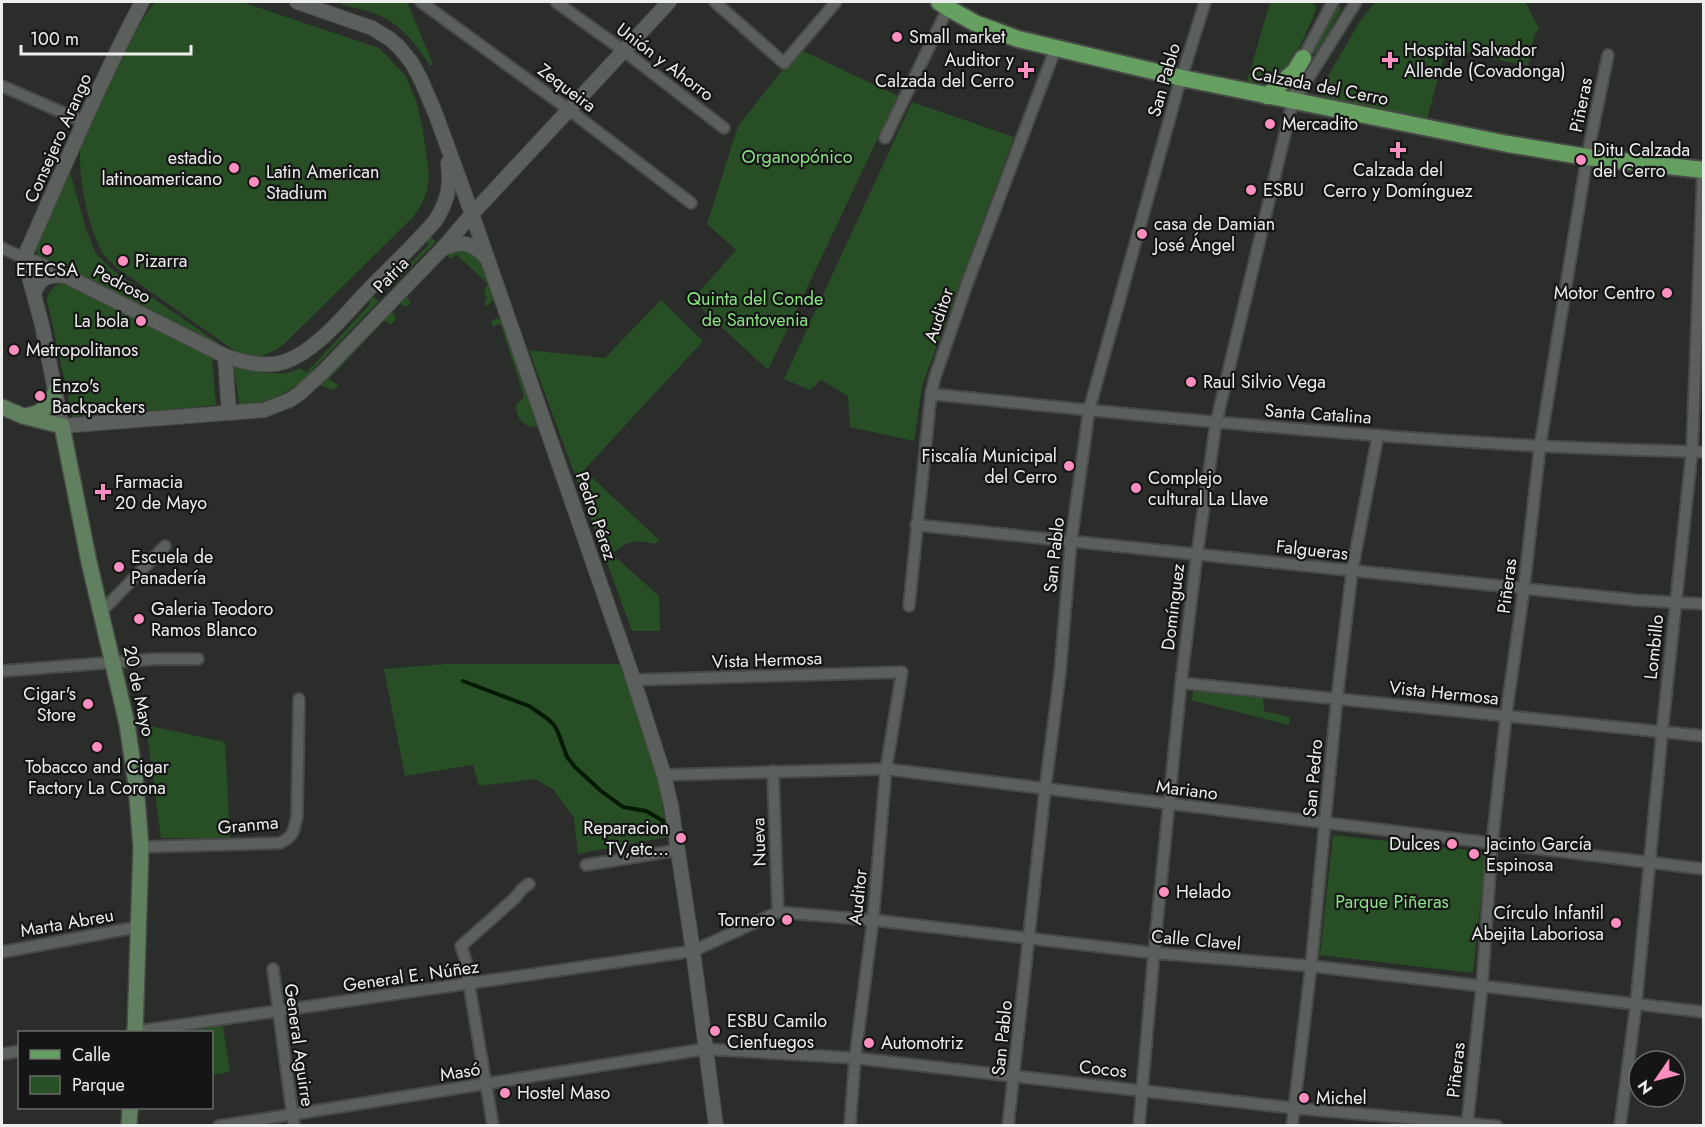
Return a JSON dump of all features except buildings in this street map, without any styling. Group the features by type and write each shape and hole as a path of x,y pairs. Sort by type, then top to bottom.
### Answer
{"main road":[{"name":"Calzada del Cerro","path":"944,5 990,30 1018,39 1182,78 1508,144 1703,170"},
{"path":"1267,96 1295,70 1303,58"},
{"path":"23,416 34,415 43,410 49,405 56,390"},
{"path":"2,407 23,416 62,426"},
{"path":"23,416 51,435 63,451 70,467"},
{"name":"20 de Mayo","path":"62,426 89,562 114,662 129,735 136,786 141,848 134,1031"},
{"path":"129,1125 130,1109"}],"street":[{"name":"Consejero Arango","path":"24,258 84,122 142,2"},
{"name":"Pedro Pérez","path":"297,2 341,16 390,39 406,54 421,80 444,137 634,680 664,775 678,850 716,1125"},
{"path":"329,2 341,16"},
{"name":"Zequeira","path":"421,2 568,109 691,203"},
{"name":"Unión y Ahorro","path":"556,2 724,128"},
{"name":"Patria","path":"62,426 264,410 276,407 300,393 442,248 669,2"},
{"path":"715,2 784,63 836,2"},
{"name":"San Pablo","path":"1008,1125 1060,673 1071,542 1089,410 1205,2"},
{"name":"Domínguez","path":"1139,1125 1181,683 1216,423 1303,58 1333,2"},
{"name":"Domínguez","path":"1294,101 1340,28 1351,3"},
{"path":"885,138 944,5"},
{"name":"Auditor","path":"909,606 916,525 931,394 935,377 967,284 1056,47"},
{"name":"Piñeras","path":"1467,1124 1482,986 1492,844 1540,446 1587,156 1608,55"},
{"path":"2,86 84,122"},
{"name":"Patria","path":"225,356 248,362 273,364 293,358 324,335 436,220 449,192 444,137"},
{"name":"Lombillo","path":"1620,1125 1636,1005 1675,602 1698,452 1703,170"},
{"path":"444,206 456,191 466,196"},
{"path":"442,248 465,243 473,246 487,259"},
{"name":"Pedroso","path":"2,248 66,276 225,356"},
{"name":"20 de Mayo","path":"24,258 56,390 62,426"},
{"path":"34,294 38,284 44,279 52,275 66,276"},
{"path":"225,356 229,413"},
{"name":"Santa Catalina","path":"931,394 1216,423 1540,446 1698,452"},
{"name":"San Pedro","path":"1292,1125 1352,571 1378,435"},
{"name":"Falgueras","path":"916,525 1635,600 1704,604"},
{"path":"101,612 165,546"},
{"path":"2,671 114,662 198,659"},
{"name":"Auditor","path":"850,1125 855,1058 873,920 886,770 902,672"},
{"name":"Vista Hermosa","path":"634,680 902,672"},
{"name":"Vista Hermosa","path":"1181,683 1704,736"},
{"name":"Granma","path":"141,848 280,843 288,839 294,831 297,816 299,699"},
{"name":"Mariano","path":"664,775 886,770 1704,869"},
{"name":"Nueva","path":"773,771 778,912"},
{"path":"586,865 678,850"},
{"path":"493,1125 462,944 528,884"},
{"name":"Calle Clavel","path":"693,951 778,912 873,920 1154,953 1311,966 1704,1012"},
{"name":"Marta Abreu","path":"2,952 138,927"},
{"name":"General E. Núñez","path":"141,1031 693,951"},
{"name":"General Aguirre","path":"273,969 293,1120"},
{"name":"Cocos","path":"705,1049 855,1058 1293,1108 1497,1125"},
{"name":"Masó","path":"219,1125 293,1120 486,1084 705,1049"},
{"path":"2,1054 18,1051"}],"green space":[{"name":"Latin American Stadium","path":"155,2 242,2 379,48 405,75 416,100 423,130 429,176 422,204 413,217 284,344 262,356 247,356 235,351 117,268 104,255 93,232 82,185 81,144 92,115 134,35"},
{"path":"339,2 407,2 433,64 430,66 410,38 390,21"},
{"path":"1270,2 1313,2 1316,8 1296,54 1284,71 1269,81 1247,82"},
{"name":"Hospital Salvador Allende (Covadonga)","path":"1375,2 1525,2 1539,28 1534,36 1528,66 1446,49 1427,119 1317,95 1360,21"},
{"path":"1337,6 1341,7 1341,10 1314,54 1312,52"},
{"name":"Organopónico","path":"801,50 898,96 768,370 692,300 736,250 707,224 738,126"},
{"path":"912,102 1014,137 922,386 914,441 850,427 848,396 821,380 810,390 784,379"},
{"path":"69,168 86,229 96,254 115,272 221,345 229,353 37,255 34,244"},
{"path":"428,237 436,242 389,289 384,284 388,278 393,281 429,244 426,240"},
{"path":"461,247 481,259 495,298 486,307 484,304 487,299 484,290 488,284 456,254 451,259 446,255 406,296 411,302 408,306 403,306 399,301 444,252"},
{"path":"67,283 212,356 216,405 73,419 47,300 53,287"},
{"path":"372,296 379,301 301,382 283,394 240,407 233,364 266,373 284,373 300,368 306,373 370,304 368,298"},
{"path":"661,300 703,341 584,470 659,540 655,544 642,541 632,542 612,554 659,596 660,631 632,631 529,350 605,358"},
{"path":"389,312 395,316 395,321 390,325 385,320 329,379 338,385 334,390 316,384"},
{"path":"496,318 503,321 537,427 528,426 517,414 516,405 524,397 501,325 497,324 493,327 491,322"},
{"path":"445,664 622,664 657,775 668,837 578,854 574,818 554,790 535,779 479,786 473,765 405,776 384,669"},
{"path":"1194,690 1263,697 1264,711 1290,717 1289,725 1191,700"},
{"path":"146,725 225,742 230,838 161,838"},
{"name":"Parque Piñeras","path":"1333,835 1486,852 1473,973 1320,955"},
{"path":"223,1026 230,1072 213,1075 213,1031 186,1031"}],"waterway":[{"path":"463,681 529,706 548,719 558,732 567,757 601,791 623,807 646,811 665,822"}],"place":[{"name":"Small market","path":"897,37"},
{"name":"Hospital Salvador Allende (Covadonga)","path":"1390,60"},
{"name":"Auditor y Calzada del Cerro","path":"1026,70"},
{"name":"Mercadito","path":"1270,124"},
{"name":"Calzada del Cerro y Domínguez","path":"1398,150"},
{"name":"Ditu Calzada del Cerro","path":"1581,160"},
{"name":"estadio latinoamericano","path":"234,168"},
{"name":"Latin American Stadium","path":"254,182"},
{"name":"ESBU","path":"1251,190"},
{"name":"casa de Damian José Ángel","path":"1142,234"},
{"name":"ETECSA","path":"47,250"},
{"name":"Pizarra","path":"123,261"},
{"name":"Motor Centro","path":"1667,293"},
{"name":"La bola","path":"141,321"},
{"name":"Metropolitanos","path":"14,350"},
{"name":"Raul Silvio Vega","path":"1191,382"},
{"name":"Enzo's Backpackers","path":"40,396"},
{"name":"Fiscalía Municipal del Cerro","path":"1069,466"},
{"name":"Complejo cultural La Llave","path":"1136,488"},
{"name":"Farmacia 20 de Mayo","path":"103,492"},
{"name":"Escuela de Panadería","path":"119,567"},
{"name":"Galeria Teodoro Ramos Blanco","path":"139,619"},
{"name":"Cigar's Store","path":"88,704"},
{"name":"Tobacco and Cigar Factory La Corona","path":"97,747"},
{"name":"Reparacion TV,etc...","path":"681,838"},
{"name":"Dulces","path":"1452,844"},
{"name":"Jacinto García Espinosa","path":"1474,854"},
{"name":"Helado","path":"1164,892"},
{"name":"Tornero","path":"787,920"},
{"name":"Círculo Infantil Abejita Laboriosa","path":"1616,923"},
{"name":"ESBU Camilo Cienfuegos","path":"715,1031"},
{"name":"Automotriz","path":"869,1043"},
{"name":"Hostel Maso","path":"505,1093"},
{"name":"Michel","path":"1304,1098"}],"park label":[{"name":"Quinta del Conde de Santovenia","path":"755,309"}]}
